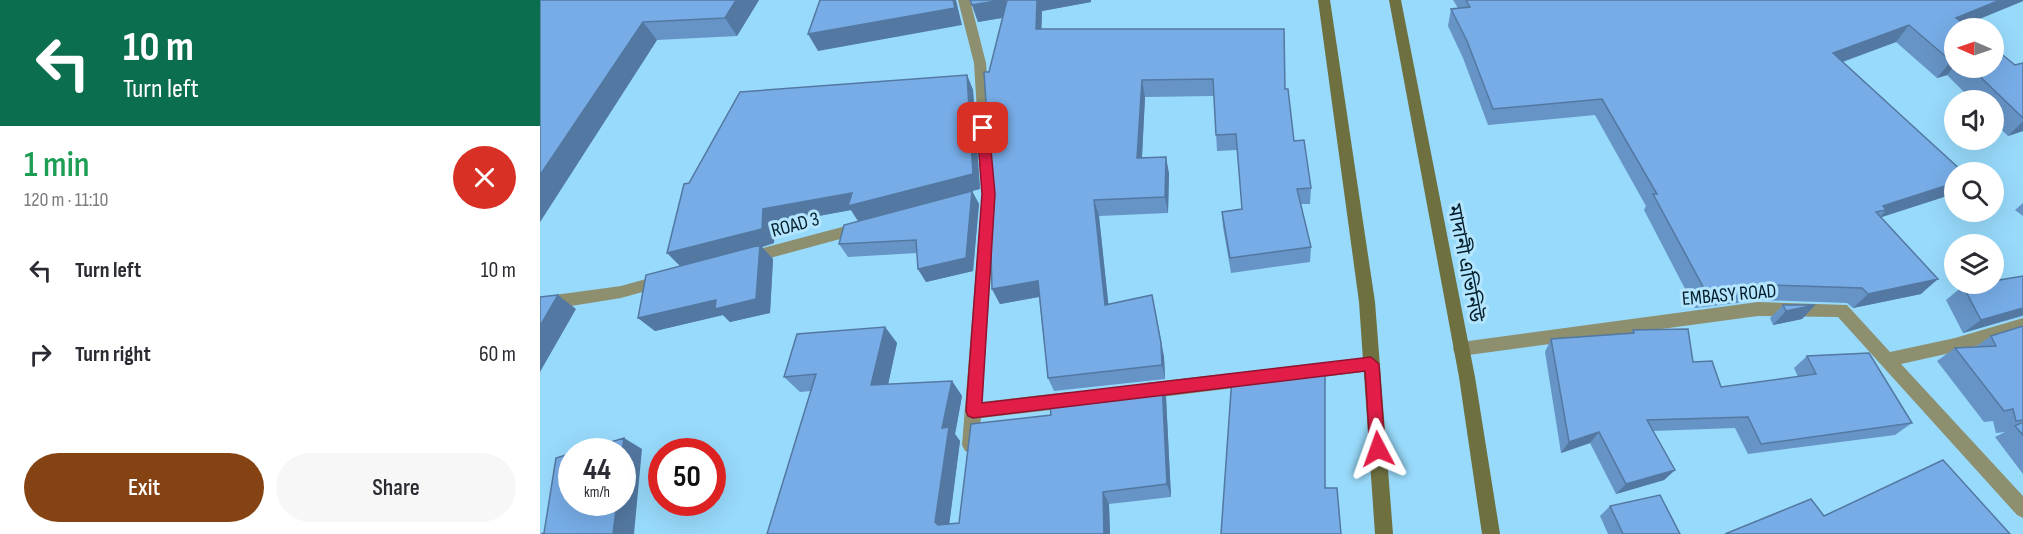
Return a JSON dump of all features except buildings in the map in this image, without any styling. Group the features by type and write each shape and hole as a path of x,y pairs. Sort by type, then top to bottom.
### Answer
{"main road":[{"path":"1324,0 1366,302 1384,534"},
{"name":"মাদানী এভিনিউ","path":"1395,0 1461,349 1491,534"}],"street":[{"path":"964,0 980,63 983,196 973,411 968,466"},
{"name":"ROAD 3","path":"736,261 874,225"},
{"path":"540,304 621,292 678,277"},
{"name":"EMBASY ROAD","path":"1461,349 1758,309 1842,310 2023,509"},
{"path":"1889,359 1955,345 2023,325"},
{"path":"1126,393 1371,364"},
{"path":"973,411 1090,397"}],"route":[{"path":"983,128 989,194 973,411 1371,364 1378,449"}]}
